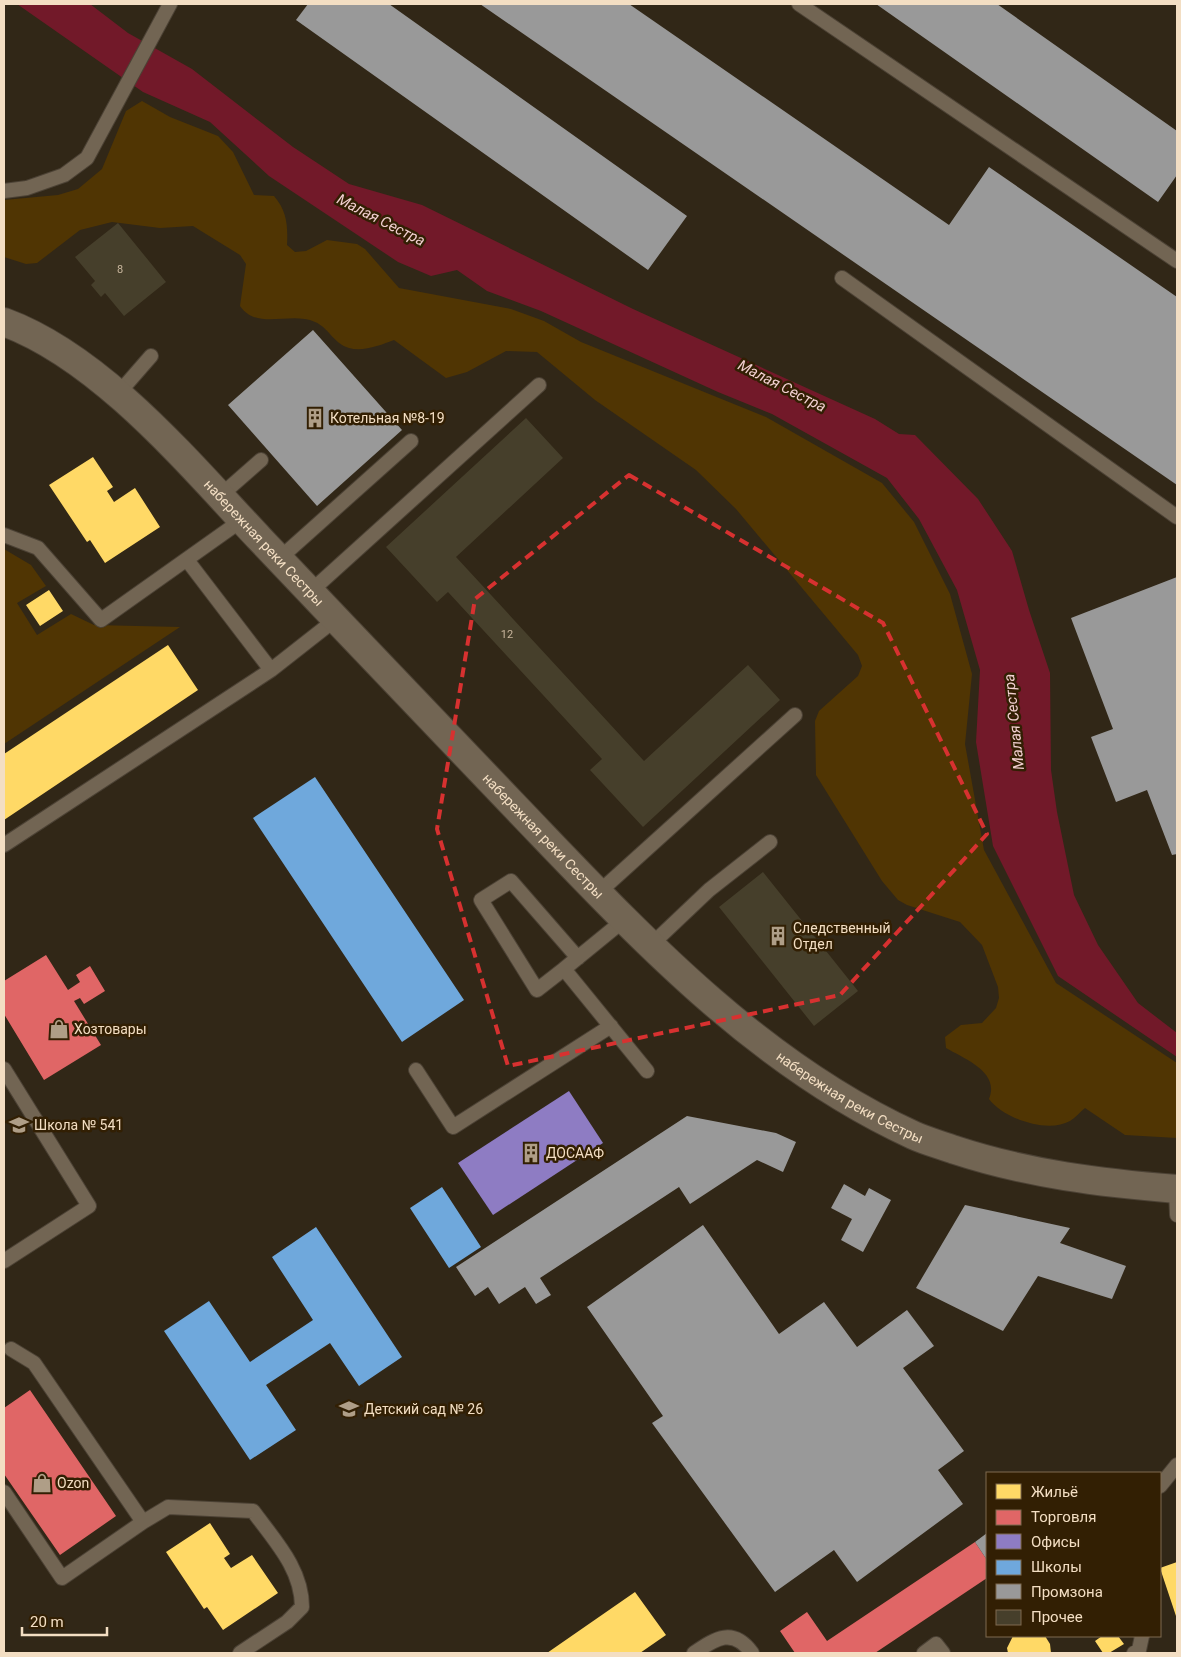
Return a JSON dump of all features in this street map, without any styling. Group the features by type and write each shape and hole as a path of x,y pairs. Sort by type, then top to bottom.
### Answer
{"street":[{"name":"набережная реки Сестры","path":"4,322 20,328 68,355 175,446 310,592 624,920 715,1006 802,1073 860,1108 916,1136 980,1158 1070,1179 1177,1198"}],"lane":[{"path":"4,191 27,188 64,175 87,158 170,4"},
{"path":"799,4 1177,261"},
{"path":"842,278 1177,517"},
{"path":"117,395 151,356"},
{"path":"310,592 539,385"},
{"path":"279,559 411,441"},
{"path":"220,496 261,460"},
{"path":"4,535 38,548 101,620 242,520"},
{"path":"187,560 271,670"},
{"path":"4,844 271,670 336,619"},
{"path":"598,893 795,715"},
{"path":"651,946 709,890 770,842"},
{"path":"578,958 511,881 481,900 537,990 578,958 624,920"},
{"path":"564,969 647,1071"},
{"path":"416,1070 453,1127 611,1026"},
{"path":"4,1068 89,1206 4,1260"},
{"path":"6,1347 34,1362 143,1522"},
{"path":"1161,1485 1177,1465"},
{"path":"4,1492 62,1578 168,1507 254,1511 293,1567 302,1590 302,1607 287,1622 240,1653"},
{"path":"694,1653 714,1639 732,1637 746,1646 752,1653"},
{"path":"1134,1653 1139,1650 1142,1637"},
{"path":"924,1653 936,1644 943,1653"}],"highlighted area":[{"path":"629,475 883,623 987,834 840,995 508,1066 437,829 475,599"}],"shaded area":[{"path":"142,101 170,117 218,136 233,152 254,195 274,196 282,207 286,219 287,245 295,252 306,251 327,240 357,244 365,249 399,288 511,309 544,321 581,342 766,417 882,483 914,522 950,594 972,674 965,744 984,850 1056,983 1177,1063 1177,1138 1125,1135 1085,1108 1072,1120 1060,1125 1038,1125 1015,1118 1004,1112 989,1099 990,1081 985,1074 971,1062 946,1048 945,1037 961,1025 982,1023 996,1008 999,998 998,987 982,945 960,922 907,905 898,900 882,881 816,775 815,721 819,711 858,676 862,666 858,655 736,509 696,470 595,400 537,352 506,351 467,372 446,378 394,340 372,347 354,349 339,343 320,324 315,322 295,318 255,318 240,306 246,264 240,255 193,226 160,228 112,222 80,230 37,263 26,264 4,257 4,200 58,195 78,189 102,169 126,111"},
{"path":"4,549 31,565 46,586 17,603 37,635 71,614 94,625 180,627 4,744"}],"water":[{"name":"Малая Сестра","path":"17,4 90,4 128,33 192,69 293,147 349,184 422,205 633,309 875,419 899,434 915,435 978,499 1012,551 1050,673 1051,770 1057,812 1074,895 1098,945 1138,1003 1177,1033 1177,1057 1058,976 993,846 976,742 980,670 957,590 919,519 887,478 772,414 718,392 541,311 487,291 457,270 431,276 398,262 269,176 210,122 143,92"}],"building: Жильё":[{"path":"93,457 113,487 107,491 114,502 135,488 160,527 105,563 90,540 87,542 49,485"},
{"path":"49,590 63,611 40,626 26,605"},
{"path":"168,645 198,690 4,820 4,754"},
{"path":"210,1523 230,1554 224,1558 231,1568 252,1555 278,1593 223,1630 207,1607 204,1609 166,1552"},
{"path":"1177,1562 1177,1619 1161,1571 1161,1568"},
{"path":"635,1592 666,1635 640,1653 547,1653"},
{"path":"1012,1637 1046,1637 1050,1644 1051,1653 1008,1653 1007,1648"},
{"path":"1101,1637 1119,1637 1124,1644 1109,1653 1103,1653 1095,1641"}],"building: Торговля":[{"path":"46,955 68,990 80,982 76,975 90,966 105,991 84,1004 80,998 74,1001 101,1045 44,1080 4,1014 4,981"},
{"path":"30,1390 116,1516 60,1555 4,1474 4,1408"},
{"path":"975,1542 986,1558 986,1579 875,1653 795,1653 780,1631 807,1612 827,1641"}],"building: Офисы":[{"name":"ДОСААФ","path":"569,1091 603,1143 493,1215 458,1163"}],"building: Школы":[{"path":"315,777 464,1000 402,1042 253,818"},
{"path":"442,1187 481,1247 449,1268 410,1208"},
{"path":"316,1227 402,1357 359,1386 330,1343 266,1385 296,1430 250,1460 164,1331 209,1301 250,1362 313,1320 272,1257"}],"building: Промзона":[{"path":"308,4 389,4 687,216 648,270 296,20"},
{"path":"480,4 629,4 949,225 989,167 1177,297 1177,485"},
{"path":"876,4 997,4 1177,131 1177,175 1158,202"},
{"name":"Котельная №8-19","path":"313,330 402,430 317,506 228,405"},
{"path":"1177,577 1177,854 1172,855 1147,790 1116,802 1091,737 1113,729 1071,618"},
{"path":"687,1116 776,1133 796,1142 783,1172 757,1160 690,1204 679,1187 540,1278 551,1295 536,1304 525,1287 499,1304 488,1287 475,1296 456,1267"},
{"path":"844,1184 865,1196 869,1188 891,1200 863,1252 841,1240 852,1219 831,1208"},
{"path":"965,1205 1070,1228 1060,1243 1126,1266 1112,1299 1038,1276 1003,1331 916,1288"},
{"path":"703,1225 779,1334 824,1302 857,1347 907,1310 934,1346 903,1368 964,1451 938,1470 963,1504 857,1582 834,1550 775,1592 652,1423 663,1416 587,1307"},
{"path":"986,1534 986,1558 975,1542"}],"building: Прочее":[{"path":"118,223 166,282 124,316 105,293 101,297 91,285 95,281 75,257"},
{"path":"526,418 563,458 456,557 644,761 748,665 780,700 643,827 590,770 602,759 448,592 437,602 386,547"},
{"name":"Следственный Отдел","path":"763,872 858,991 814,1026 719,907"}],"place":[{"name":"Котельная №8-19","path":"315,418"},
{"name":"Следственный Отдел","path":"778,936"},
{"name":"Хозтовары","path":"59,1029"},
{"name":"Школа № 541","path":"19,1125"},
{"name":"ДОСААФ","path":"531,1153"},
{"name":"Детский сад № 26","path":"349,1409"},
{"name":"Ozon","path":"42,1483"}]}
